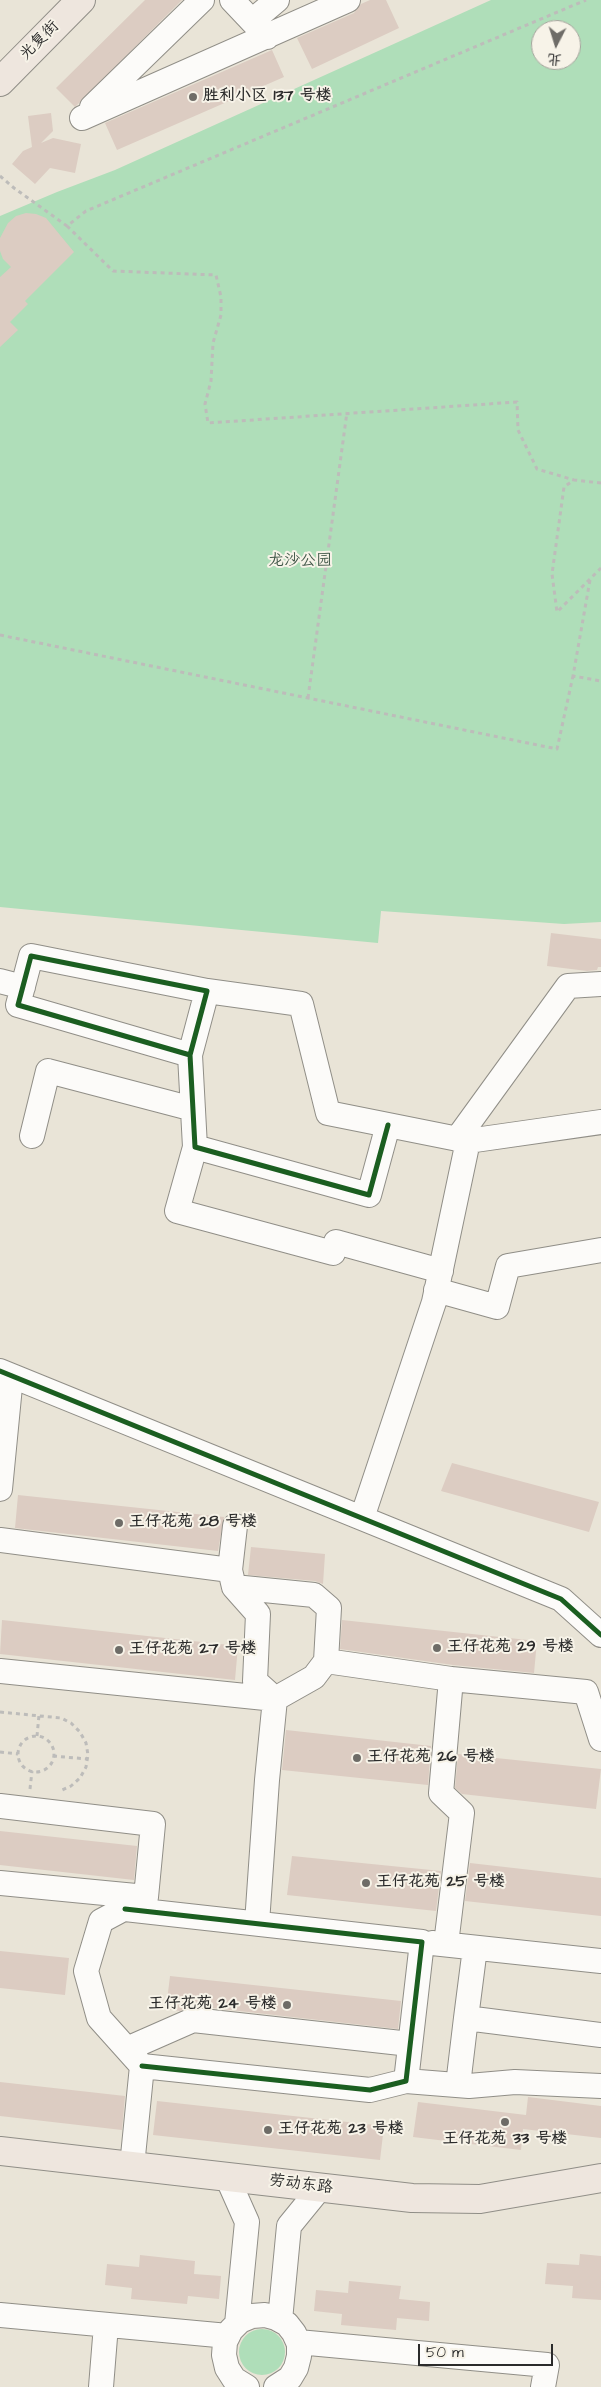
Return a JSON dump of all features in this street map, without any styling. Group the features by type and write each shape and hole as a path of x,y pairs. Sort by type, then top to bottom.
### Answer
{"main road":[{"name":"光复街","path":"0,82 81,0"},
{"name":"劳动东路","path":"0,2151 412,2198 480,2199 601,2178"}],"street":[{"path":"202,0 82,118 259,29 311,7 348,0"},
{"path":"232,0 259,29"},
{"path":"259,29 278,0"},
{"path":"190,1055 18,1004 31,956 207,991 301,1004 328,1113 463,1140 601,1122"},
{"path":"0,981 22,987"},
{"path":"362,1518 439,1280 463,1140 568,986 601,984"},
{"path":"207,991 190,1055 195,1147 177,1210 333,1253 336,1242 439,1280 497,1307 508,1266 601,1250"},
{"path":"32,1136 48,1071 193,1109"},
{"path":"195,1147 369,1194 388,1125"},
{"path":"0,1489 6,1374 561,1599 601,1635"},
{"path":"235,1526 232,1579 258,1614 255,1681 275,1699"},
{"path":"0,1540 232,1579 314,1595 329,1608 326,1661 314,1677 275,1699 0,1671"},
{"path":"326,1661 451,1679 586,1692 601,1739"},
{"path":"446,1944 462,1813 441,1793 451,1679"},
{"path":"258,1923 267,1780 275,1699"},
{"path":"0,1806 153,1824 146,1897"},
{"path":"0,1883 146,1897"},
{"path":"146,1897 101,1921 86,1971 99,2018 135,2058 370,2090 406,2081 458,2085 515,2082 601,2086"},
{"path":"124,1908 601,1961"},
{"path":"406,2081 422,1942"},
{"path":"458,2085 475,1948"},
{"path":"466,2018 601,2036"},
{"path":"135,2058 194,2020 410,2044"},
{"path":"132,2166 135,2058"},
{"path":"226,2177 247,2222 233,2330 224,2355 227,2368 234,2379 247,2387"},
{"path":"280,2320 289,2226 320,2188"},
{"path":"0,2315 106,2325 233,2330 252,2316 265,2315 280,2320 294,2333 298,2342 300,2356 296,2368 290,2378 276,2387"},
{"path":"101,2387 106,2325"},
{"path":"298,2342 547,2365 543,2387"}],"path":[{"path":"67,226 86,211 586,0"},
{"path":"0,176 67,226 113,271 216,275 221,297 221,315 213,343 211,381 205,404 208,422 517,402 518,430 537,469 574,480 601,483"},
{"path":"308,698 347,412"},
{"path":"574,480 564,487 555,546 552,574 557,612 601,568"},
{"path":"0,635 557,749 573,676 590,579"},
{"path":"573,676 601,682"},
{"path":"0,1712 60,1718 71,1723 80,1732 86,1742 87,1759 80,1778 71,1786 54,1792"},
{"path":"37,1736 39,1715"},
{"path":"37,1736 49,1742 53,1756 50,1765 34,1771 24,1767 18,1754 23,1741 37,1736"},
{"path":"0,1752 18,1754"},
{"path":"53,1756 87,1759"},
{"path":"22,1790 39,1792"}],"green space":[{"name":"龙沙公园","path":"491,0 601,0 601,922 564,924 381,911 378,943 0,907 0,216 115,170"},
{"path":"257,2329 267,2329 281,2339 285,2352 281,2365 275,2371 267,2375 257,2375 243,2365 239,2357 239,2347 249,2333"}],"building":[{"path":"145,0 182,0 75,107 56,88"},
{"path":"370,0 386,0 399,28 312,69 297,38 354,13 361,4"},
{"name":"胜利小区 137 号楼","path":"272,50 284,77 117,150 105,123"},
{"path":"51,113 53,131 41,143 53,138 81,144 75,173 50,168 35,184 12,164 23,151 32,147 28,116"},
{"path":"26,213 46,218 74,252 25,301 28,304 10,322 18,330 0,347 0,277 11,267 3,259 0,251 0,238 8,223 16,216"},
{"path":"551,933 601,939 601,967 598,967 597,970 587,971 547,966"},
{"path":"452,1463 599,1502 589,1532 441,1491"},
{"name":"王仔花苑 28 号楼","path":"18,1495 224,1517 218,1551 15,1528"},
{"path":"251,1547 325,1554 323,1584 315,1581 248,1575"},
{"name":"王仔花苑 27 号楼","path":"2,1620 238,1646 235,1680 0,1654"},
{"name":"王仔花苑 29 号楼","path":"342,1620 537,1641 534,1673 453,1665 340,1649"},
{"name":"王仔花苑 26 号楼","path":"286,1730 431,1746 428,1785 282,1770"},
{"path":"458,1754 601,1769 596,1809 462,1794 455,1788"},
{"path":"0,1831 137,1846 134,1880 0,1865"},
{"name":"王仔花苑 25 号楼","path":"292,1856 441,1871 436,1911 287,1895"},
{"path":"470,1863 601,1878 601,1916 465,1901"},
{"path":"0,1951 69,1958 65,1995 0,1988"},
{"name":"王仔花苑 24 号楼","path":"170,1976 401,2001 398,2029 195,2006 180,2011 166,2009"},
{"path":"0,2082 125,2096 122,2130 0,2116"},
{"name":"王仔花苑 33 号楼","path":"528,2097 601,2106 601,2138 523,2129 521,2150 413,2137 418,2102 526,2115"},
{"name":"王仔花苑 23 号楼","path":"157,2101 384,2126 380,2160 153,2135"},
{"path":"580,2254 601,2256 601,2300 572,2298 573,2286 545,2284 547,2263 579,2265"},
{"path":"140,2255 195,2261 194,2274 221,2276 219,2299 188,2296 187,2304 131,2299 132,2288 105,2285 107,2264 139,2267"},
{"path":"349,2281 401,2286 399,2299 430,2302 429,2321 397,2318 396,2330 341,2325 342,2314 314,2311 316,2290 348,2293"}],"cycle path":[{"path":"190,1055 18,1005 31,956 207,991 190,1055 195,1147 369,1195 388,1125"},
{"path":"0,1371 561,1599 601,1635"},
{"path":"125,1909 422,1942 406,2081 370,2090 142,2066"}],"place":[{"name":"胜利小区 137 号楼","path":"193,97"},
{"name":"王仔花苑 28 号楼","path":"119,1523"},
{"name":"王仔花苑 29 号楼","path":"437,1648"},
{"name":"王仔花苑 27 号楼","path":"119,1650"},
{"name":"王仔花苑 26 号楼","path":"357,1758"},
{"name":"王仔花苑 25 号楼","path":"366,1883"},
{"name":"王仔花苑 24 号楼","path":"287,2005"},
{"name":"王仔花苑 33 号楼","path":"505,2122"},
{"name":"王仔花苑 23 号楼","path":"268,2130"}]}
